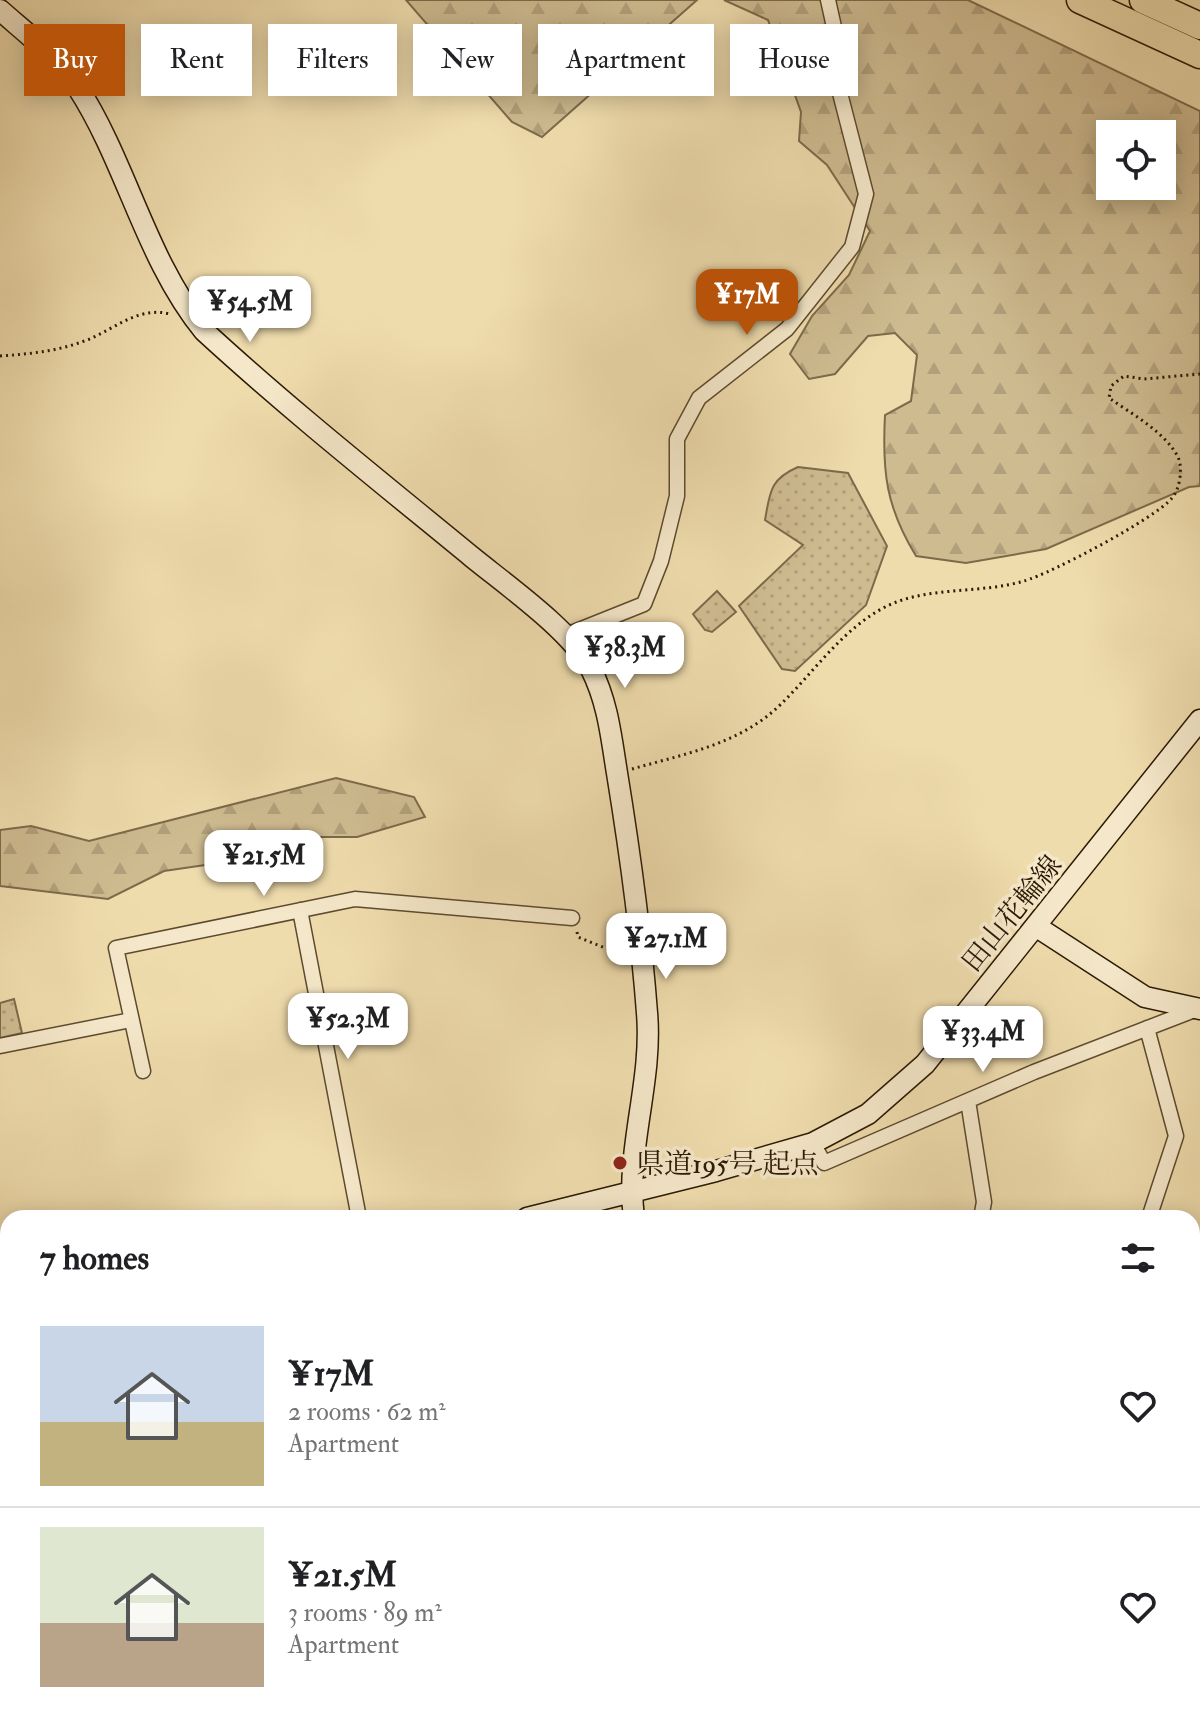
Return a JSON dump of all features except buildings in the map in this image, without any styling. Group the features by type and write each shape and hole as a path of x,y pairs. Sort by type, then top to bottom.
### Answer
{"highway":[{"path":"1080,0 1200,55"},
{"path":"1143,0 1200,26"}],"street":[{"path":"564,636 644,604 661,561 677,496 677,439 699,398 787,329 852,247 866,194 833,66 836,36 828,0"},
{"path":"0,10 53,57 77,86 111,149 182,304 197,322 241,365 564,636 589,664 604,696 628,832 648,1017 645,1081 631,1192 633,1210"},
{"name":"田山花輪線","path":"586,1210 631,1192 813,1143 868,1114 925,1064 1200,720"},
{"path":"143,1071 116,948 355,899 572,918"},
{"path":"300,910 357,1210"},
{"path":"1037,927 1145,997 1199,1009"},
{"path":"813,1143 824,1163 968,1101 1199,1009"},
{"path":"0,1046 131,1020"},
{"path":"1147,1028 1176,1136 1152,1210"},
{"path":"968,1101 984,1202 982,1210"}],"path":[{"path":"0,356 49,351 89,339 142,313 162,312 197,322"},
{"path":"617,773 716,745 757,723 781,704 853,628 889,605 936,593 978,591 1026,581 1062,566 1151,514 1173,497 1180,477 1178,458 1155,431 1109,398 1111,386 1124,376 1182,378 1200,374"},
{"path":"572,918 578,937 610,952 641,959"}],"green space":[{"path":"406,0 697,0 670,24 538,24 538,96 588,96 542,137 512,122 489,96 522,96 522,24 427,24"},
{"path":"724,0 968,0 1200,111 1200,486 1189,487 1046,549 966,563 916,556 892,505 884,435 885,415 911,401 917,355 895,333 868,336 835,374 809,379 790,354 812,316 849,275 870,231 827,165 799,141 801,112 795,96 858,96 858,24 769,24 768,20"},
{"path":"798,467 848,473 887,546 866,605 795,671 782,669 739,606 803,545 765,520 773,488 782,476"},
{"path":"717,591 736,612 712,632 705,630 693,614"},
{"path":"336,778 414,797 425,817 357,837 294,837 219,863 164,871 108,899 0,886 0,830 31,826 89,841"},
{"path":"14,999 22,1033 0,1038 0,1003"}],"place":[{"name":"県道195号 起点","path":"620,1163"}]}
